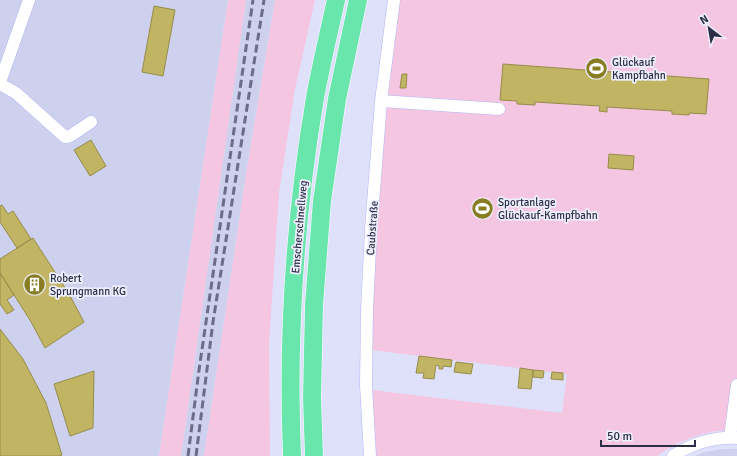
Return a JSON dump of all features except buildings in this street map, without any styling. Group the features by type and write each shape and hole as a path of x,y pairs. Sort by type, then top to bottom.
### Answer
{"highway":[{"name":"Emscherschnellweg","path":"292,456 290,400 292,302 300,200 315,97 336,0"},
{"name":"Emscherschnellweg","path":"314,456 312,398 314,305 322,201 337,99 358,0"}],"street":[{"path":"29,0 0,83 16,93 65,137 70,136 91,122"},
{"name":"Caubstraße","path":"370,456 366,396 367,309 371,230 382,101 394,0"},
{"path":"382,101 499,109"},
{"path":"673,456 691,446 709,440 733,438 737,385"}],"shaded area":[{"path":"0,0 228,0 159,456 0,456"},
{"path":"228,0 246,0 181,456 159,456"},
{"path":"246,0 275,0 247,168 204,456 181,456"},
{"path":"275,0 315,0 295,89 279,193 269,343 270,456 204,456 247,168"},
{"name":"Sportanlage Glückauf-Kampfbahn","path":"398,0 737,0 737,430 715,431 695,436 675,445 657,456 375,456 372,390 562,413 567,374 371,350 374,230"},
{"path":"723,449 737,449 737,456 695,456 705,452"}],"railway":[{"path":"188,456 199,370 253,0"},
{"path":"196,456 213,322 264,0"}],"place":[{"name":"Glückauf Kampfbahn","path":"596,68"},
{"name":"Sportanlage Glückauf-Kampfbahn","path":"482,208"},
{"name":"Robert Sprungmann KG","path":"35,284"}]}
